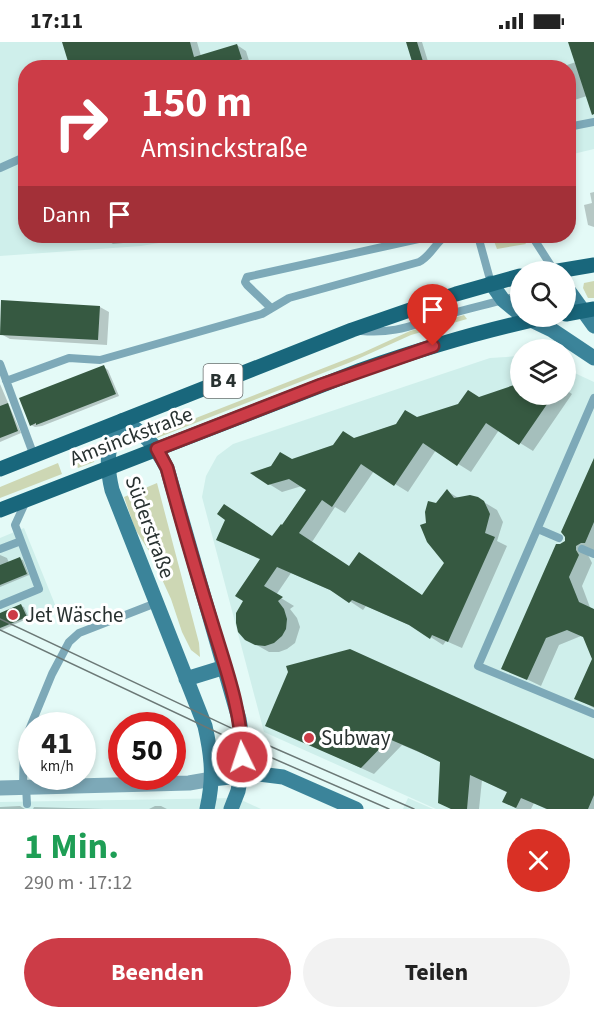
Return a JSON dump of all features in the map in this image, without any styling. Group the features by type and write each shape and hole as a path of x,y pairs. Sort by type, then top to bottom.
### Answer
{"main road":[{"path":"576,268 594,265"},
{"name":"Amsinckstraße","path":"0,469 352,330 510,278"},
{"path":"491,283 503,300 510,305"},
{"path":"576,297 588,310 594,326"},
{"name":"Amsinckstraße","path":"0,510 321,385 413,352 510,322"},
{"path":"546,327 594,358"},
{"name":"Süderstraße","path":"207,809 212,779 211,756 205,726 112,490 107,468 114,432 122,421 138,430 157,449 167,468 225,667 242,738 241,775 231,809"},
{"path":"186,678 225,667"},
{"path":"212,779 259,774 282,777 349,807"}],"street":[{"path":"96,785 189,783 212,779"},
{"path":"0,788 18,787"}],"lane":[{"path":"576,125 594,122"},
{"path":"0,168 18,160"},
{"path":"271,308 247,285 245,282 247,277 400,243"},
{"path":"6,381 69,358 100,360 262,314 289,298 419,262 429,256 438,243"},
{"path":"480,243 491,283"},
{"path":"536,243 548,261"},
{"path":"352,330 383,333 404,329 510,298"},
{"path":"0,364 34,456"},
{"path":"594,398 478,666 594,714"},
{"path":"0,605 39,589 15,525 26,500"},
{"path":"538,529 559,538"},
{"path":"0,549 21,541"},
{"path":"582,549 594,554"},
{"path":"36,712 52,674 69,642 79,633 156,603"},
{"path":"25,790 27,804"}],"shaded area":[{"path":"0,42 594,42 594,149 576,153 576,60 18,60 18,243 159,243 0,256"},
{"path":"510,357 510,405 576,405 576,374 594,382 594,809 436,809 264,732 202,497 206,476 217,456 233,444 490,358"},
{"path":"24,528 56,607 0,629 0,538"},
{"path":"237,798 261,809 0,809 0,802"},
{"path":"408,798 433,809 403,809"}],"green space":[{"path":"495,243 526,244 497,249"},
{"path":"594,281 594,298 588,298 583,288 584,283"},
{"path":"464,315 467,319 411,335 351,362 157,438 155,434 362,353 410,331"},
{"path":"94,449 96,452 94,462 78,468 73,457"},
{"path":"58,463 62,474 0,498 0,487"},
{"path":"157,483 199,643 200,657 191,650 182,632 171,599 149,551 135,529 124,497"}],"building":[{"path":"62,42 190,42 194,57 237,44 242,59 239,60 68,60"},
{"path":"406,42 417,42 423,60 412,60"},
{"path":"568,42 594,42 594,114 592,115 576,60 574,60"},
{"path":"1,300 100,306 98,340 0,335"},
{"path":"104,365 116,394 30,426 19,398"},
{"path":"510,386 510,405 546,405 519,445 486,423 457,466 423,443 394,486 361,464 332,507 322,500 299,533 349,566 359,552 422,595 444,563 427,542 420,525 426,523 425,512 428,501 436,503 447,489 454,498 470,495 484,501 490,514 485,533 495,537 448,642 432,635 430,639 409,625 352,600 349,603 330,590 277,567 264,586 283,597 278,601 287,619 286,629 274,643 265,646 255,645 245,640 238,632 236,623 236,613 243,601 235,596 260,559 216,540 225,520 217,514 224,504 272,536 306,490 289,479 268,485 250,473 271,466 280,452 292,459 333,445 343,431 354,438 396,424 405,410 417,417 458,404 468,390 479,397"},
{"path":"8,403 18,431 0,438 0,406"},
{"path":"594,458 594,522 585,543 576,546 579,555 569,577 579,602 594,609 594,707 574,699 592,659 583,637 567,630 546,638 527,680 501,669 556,544 565,541 561,532"},
{"path":"20,557 27,574 0,585 0,565"},
{"name":"Jet Wäsche","path":"21,604 27,617 0,628 0,613"},
{"path":"350,649 594,759 594,795 588,809 547,809 521,798 516,808 502,802 507,792 470,775 467,809 451,809 438,803 440,762 417,751 389,739 361,768 265,726 288,672 286,666"}],"tram line":[{"path":"0,619 265,744 414,809"},
{"path":"0,630 263,754 389,809"}],"place":[{"name":"Jet Wäsche","path":"13,615"},
{"name":"Subway","path":"309,738"}],"route":[{"path":"242,757 239,719 225,667 167,468 157,449 321,385 433,346"}]}
